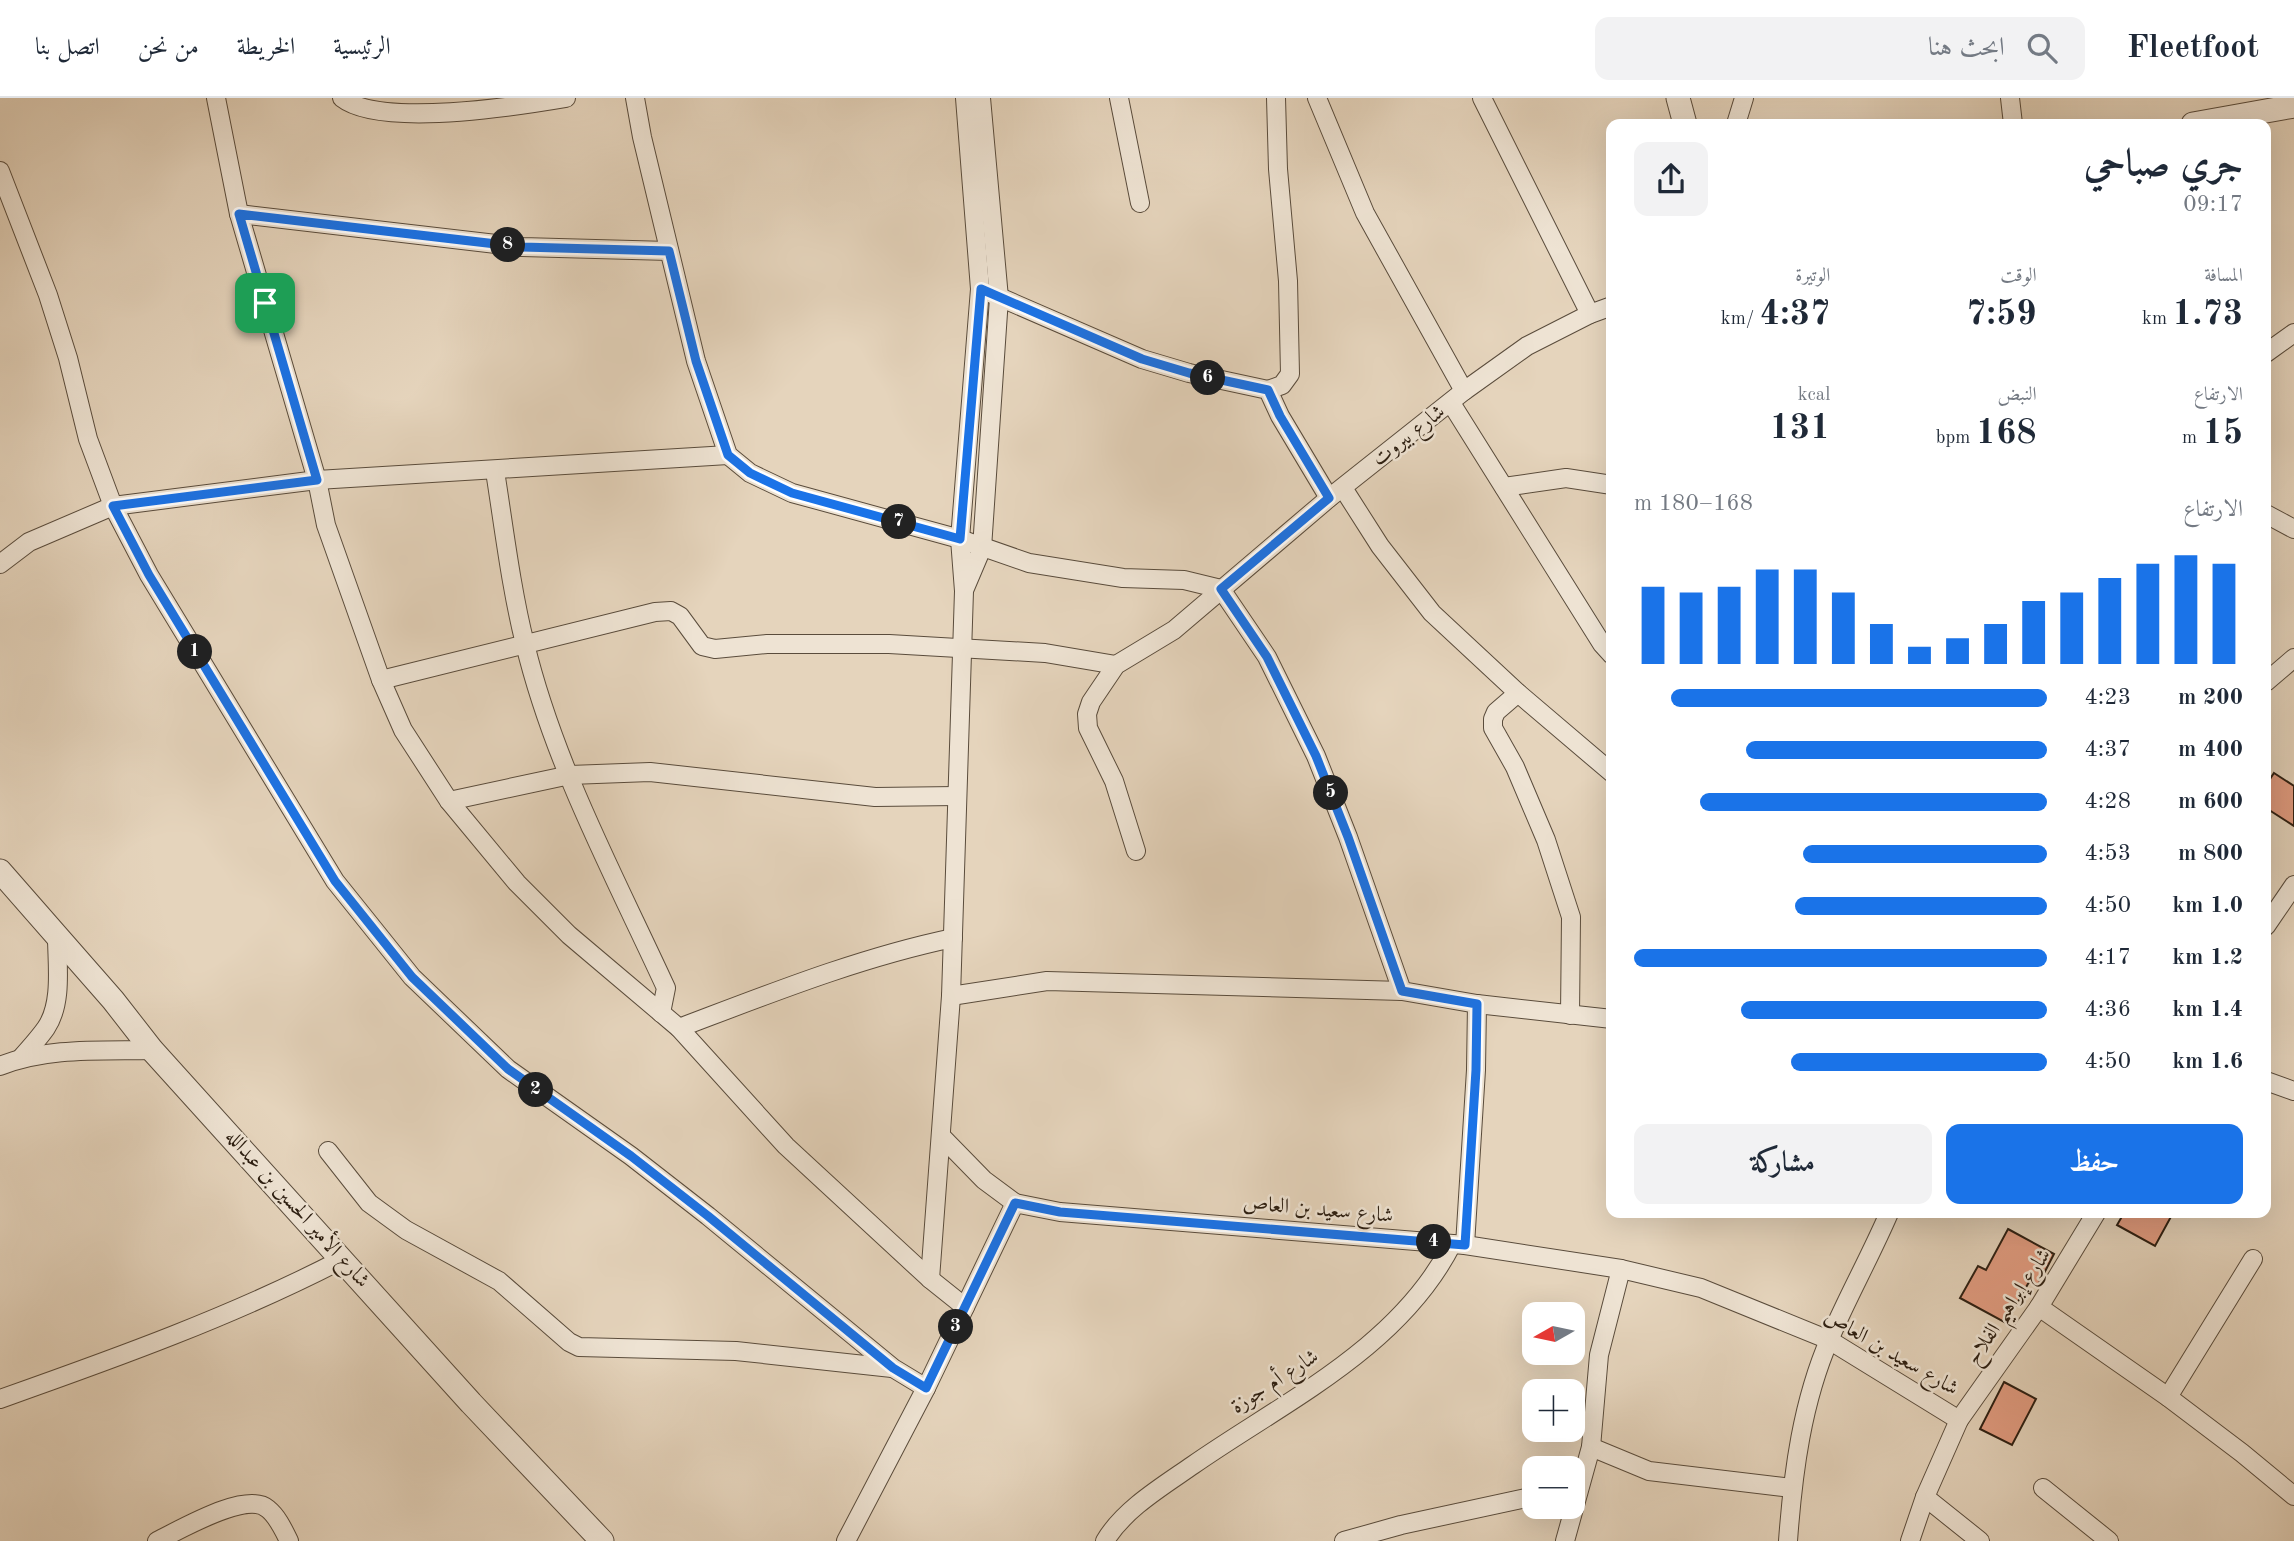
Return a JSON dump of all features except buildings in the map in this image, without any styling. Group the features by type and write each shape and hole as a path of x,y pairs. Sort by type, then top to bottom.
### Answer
{"street":[{"path":"216,98 239,214 317,480 326,525 380,680 404,730 449,801 517,883 569,935 679,1028 786,1146 930,1279 965,1307"},
{"path":"342,98 348,103 370,108 427,113 491,110 566,98"},
{"path":"635,98 696,361 728,455 750,473 792,493 960,539 1029,563 1123,578 1184,580 1221,589 1267,657 1316,756 1348,837 1402,991"},
{"path":"930,1279 951,996 964,591 960,539 981,289 965,98"},
{"path":"964,591 982,548 999,298 981,98"},
{"path":"1119,98 1140,203"},
{"path":"981,289 1142,359 1189,373 1268,390 1282,385 1290,374 1288,281 1278,169 1276,98"},
{"path":"1317,98 1365,213 1504,487 1606,639"},
{"path":"1482,98 1590,314"},
{"path":"1678,98 1684,119"},
{"path":"1737,119 1744,98"},
{"path":"2010,98 2012,119"},
{"path":"2221,119 2294,106"},
{"path":"0,172 48,295 68,358 88,439 113,506 149,575 335,881 412,977 508,1069 631,1156 893,1368 926,1388"},
{"path":"239,214 522,247 669,251"},
{"name":"شارع بيروت","path":"1116,665 1174,630 1336,493 1457,397 1527,346 1606,308"},
{"path":"2271,349 2294,333"},
{"path":"1268,390 1280,416 1336,493 1432,613 1606,768"},
{"path":"0,564 29,542 113,506 317,480 728,455"},
{"path":"495,471 525,644 547,715 570,775 666,988 661,1013"},
{"path":"1504,487 1566,478 1606,484"},
{"path":"2271,517 2294,529"},
{"path":"380,680 655,612 671,611 680,616 702,646 715,649 767,644 889,644 1045,653 1116,665 1091,702 1087,714 1088,728 1114,781 1136,851"},
{"path":"2271,677 2294,658"},
{"path":"1518,692 1496,712 1493,728 1515,767 1546,840 1571,917 1570,1015"},
{"path":"449,801 570,775 650,772 875,797 957,796"},
{"name":"شارع الأمير الحسين بن عبدالله","path":"1,873 152,1049 471,1403 602,1541"},
{"path":"2271,919 2294,885"},
{"path":"21,1058 48,1026 54,1008 57,989 57,936"},
{"path":"679,1028 851,964 904,948 953,938"},
{"path":"951,996 1047,981 1402,991 1477,1004 1606,1018"},
{"path":"1458,1245 1476,1070 1477,1004"},
{"path":"0,1066 21,1058 152,1049"},
{"path":"2271,1083 2294,1091"},
{"path":"846,1541 926,1388 1015,1203 984,1180 941,1136"},
{"path":"328,1151 369,1203 406,1230 499,1282 569,1342 579,1347 736,1351 893,1368"},
{"name":"شارع سعيد بن العاص","path":"1015,1203 1060,1212 1458,1245 1621,1269 1701,1287 1829,1340 1959,1420"},
{"path":"1788,1541 1792,1488 1806,1410 1829,1340 1887,1218"},
{"name":"شارع إبراهيم الفلاح","path":"1910,1541 1925,1497 1959,1420 2039,1307 2093,1218"},
{"name":"شارع أم جوزة","path":"1105,1541 1133,1509 1176,1477 1349,1361 1411,1306 1458,1245"},
{"path":"0,1399 122,1356 281,1292 343,1259"},
{"path":"2168,1397 2253,1259"},
{"path":"1585,1464 1591,1447 1599,1355 1621,1269"},
{"path":"2039,1307 2168,1397 2294,1496"},
{"path":"1591,1447 1649,1471 1792,1488"},
{"path":"2043,1488 2109,1541"},
{"path":"1925,1497 1980,1541"},
{"path":"1344,1541 1401,1525 1522,1499"},
{"path":"158,1541 228,1508 249,1503 268,1509 289,1541"},
{"path":"1564,1541 1569,1519"}],"route":[{"path":"239,214 522,247 669,251 696,361 728,455 750,473 792,493 960,539 981,289 1142,359 1189,373 1268,390 1280,416 1329,498 1221,589 1267,657 1316,756 1348,837 1402,991 1477,1004 1476,1070 1465,1245 1060,1212 1015,1203 926,1388 893,1368 631,1156 508,1069 412,977 335,881 149,575 113,506 317,480 265,303 239,214"}]}
